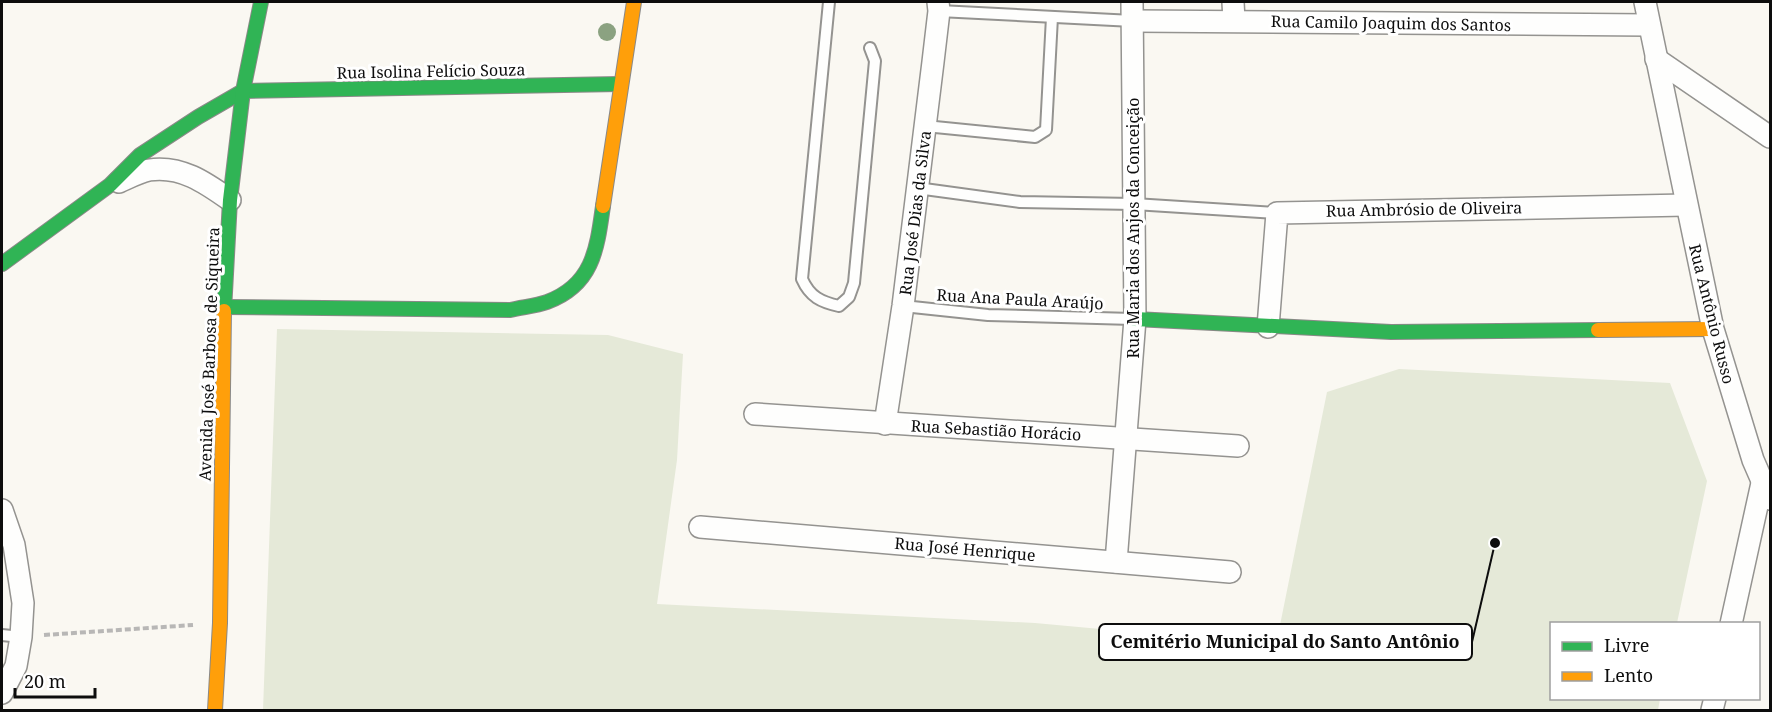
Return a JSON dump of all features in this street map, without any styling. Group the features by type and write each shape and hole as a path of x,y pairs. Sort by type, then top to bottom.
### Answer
{"street":[{"name":"Avenida José Barbosa de Siqueira","path":"215,711 220,623 224,307 230,200 243,92 261,2"},
{"path":"224,307 510,310 547,302 574,287 590,267 599,233 634,2"},
{"name":"Rua Antônio Russo","path":"1645,2 1713,329 1742,429 1768,486 1732,622"},
{"name":"Rua José Dias da Silva","path":"885,424 903,306 938,6"},
{"name":"Rua Camilo Joaquim dos Santos","path":"1133,11 1234,11 1649,26"},
{"name":"Rua Maria dos Anjos da Conceição","path":"1116,562 1136,320 1133,11"},
{"path":"1656,59 1770,137"},
{"name":"Rua Isolina Felício Souza","path":"243,92 620,84"},
{"path":"2,264 110,185 140,155 198,117 243,92"},
{"path":"110,185 149,170 171,170 193,175 230,200"},
{"name":"Rua Ambrósio de Oliveira","path":"1277,213 1686,205"},
{"path":"1268,327 1277,213"},
{"path":"1136,320 1391,332 1713,329"},
{"name":"Rua Sebastião Horácio","path":"755,414 1238,446"},
{"path":"2,510 14,545 23,603 11,636 16,666 2,693"},
{"name":"Rua José Henrique","path":"700,528 1230,572"}],"lane":[{"path":"829,2 802,279 807,291 821,302 839,306 849,297 854,283 875,61 870,48"},
{"path":"938,6 1052,17 1133,11"},
{"path":"925,126 1035,137 1046,130 1052,17"},
{"path":"917,188 1020,202 1134,204 1277,213"},
{"name":"Rua Ana Paula Araújo","path":"903,306 988,315 1136,320"}],"path":[{"path":"11,636 220,623"}],"green space":[{"path":"277,329 608,335 683,354 677,460 657,604 1035,623 1276,645 1327,392 1399,369 1670,383 1707,481 1677,622 1550,622 1550,700 1660,700 1658,710 263,710"}],"traffic: fast":[{"path":"224,311 230,200 243,91 261,2"},
{"path":"2,264 110,185 140,155 243,91 620,84"},
{"path":"224,307 510,310 547,302 574,286 590,264 595,251 603,206"},
{"path":"1135,319 1391,332 1598,330"}],"traffic: slow":[{"path":"603,206 634,2"},
{"path":"215,710 220,623 224,311"},
{"path":"1598,330 1713,329"}],"place":[{"name":"Cemitério Municipal do Santo Antônio","path":"1495,543"}]}
